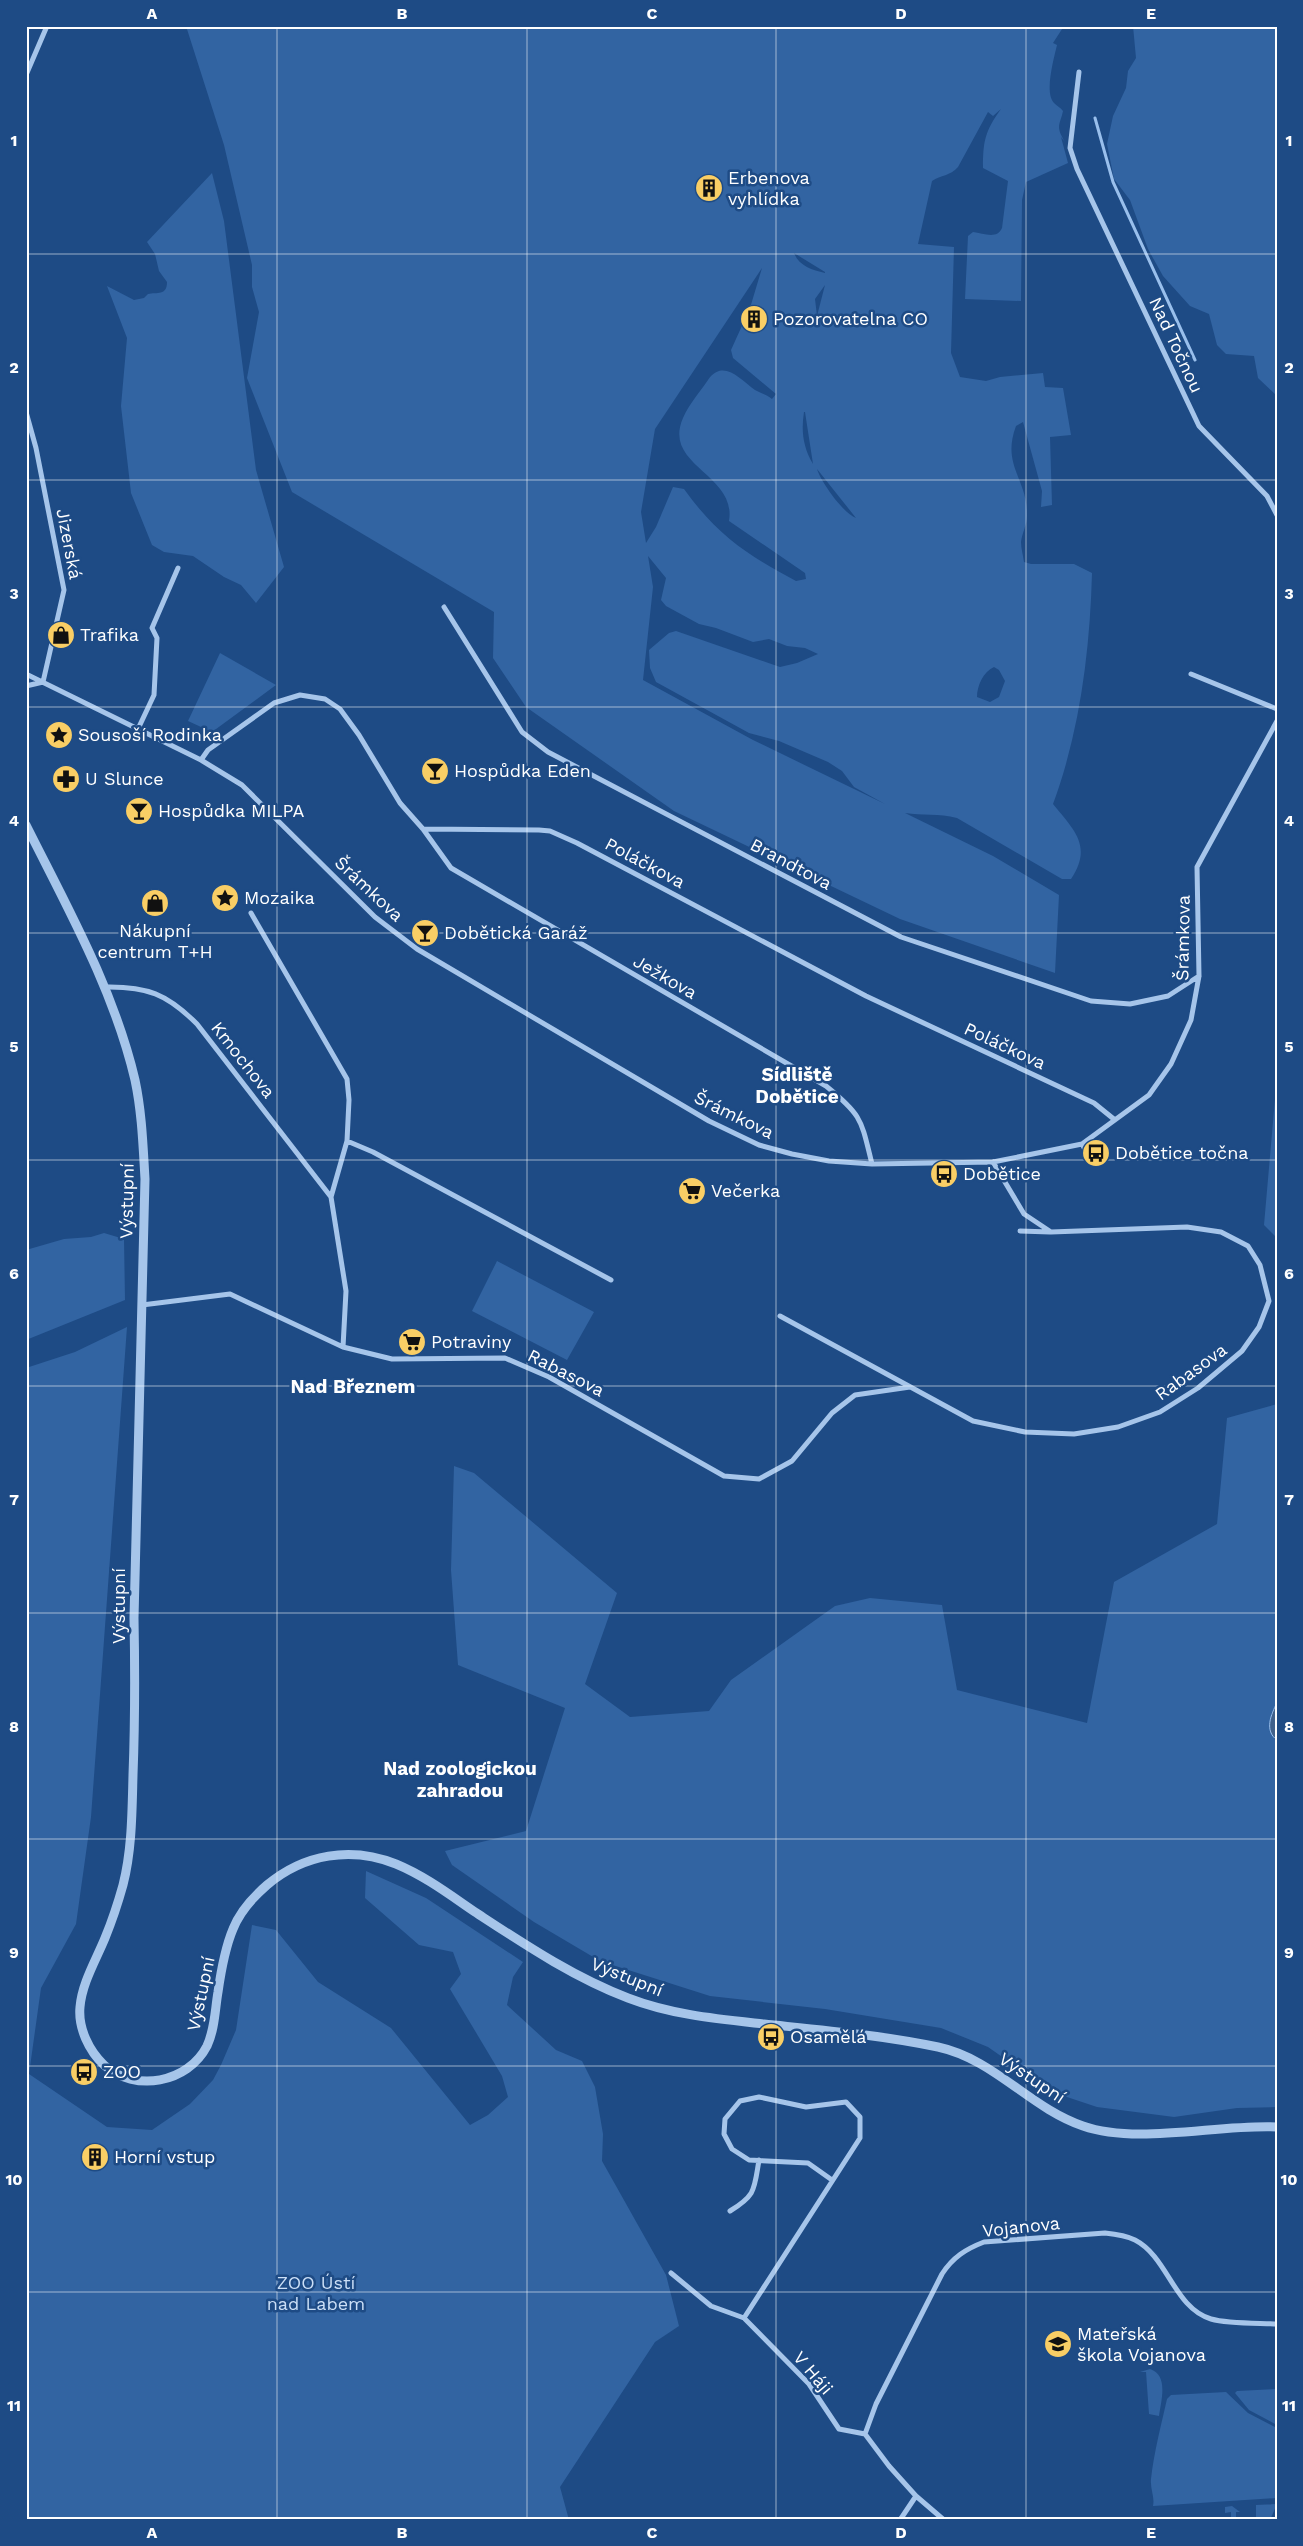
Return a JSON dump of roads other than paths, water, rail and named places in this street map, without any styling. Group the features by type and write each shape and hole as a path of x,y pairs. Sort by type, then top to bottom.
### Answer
{"street":[{"path":"26,75 47,26"},
{"name":"Nad Točnou","path":"1079,72 1070,148 1076,169 1199,426 1267,496 1277,515"},
{"name":"Jizerská","path":"26,412 36,448 64,590 43,682"},
{"path":"138,729 154,695 157,638 152,628 178,568"},
{"name":"Brandtova","path":"444,607 522,732 548,752 901,937 1091,1002 1130,1004 1168,996 1199,976"},
{"name":"Šrámkova","path":"26,674 201,760 242,785 375,916 417,949 700,1116 759,1145 829,1162 872,1164 993,1162 1082,1144 1149,1095 1172,1064 1191,1020 1199,976 1197,867 1277,721"},
{"path":"1191,674 1277,709"},
{"path":"26,686 43,682"},
{"path":"201,760 208,750 274,703 300,695 326,699 340,709 359,735 400,803 423,829"},
{"name":"Výstupní","path":"26,825 103,987 122,1036 135,1081 142,1132 145,1179 134,1618 136,1689 129,1856 123,1885 108,1930 82,1992 79,2012 81,2028 103,2064 122,2078 143,2082 161,2081 179,2073 194,2062 206,2048 211,2032 233,1929 241,1912 255,1895 280,1875 319,1857 346,1854 365,1855 415,1872 556,1964 628,1998 672,2012 822,2030 948,2049 975,2060 1053,2114 1097,2131 1133,2134 1277,2127"},
{"name":"Poláčkova","path":"423,829 550,831 577,843 866,996 1094,1103 1115,1120"},
{"name":"Ježkova","path":"423,829 451,868 826,1086 850,1106 861,1120 872,1164"},
{"name":"Kmochova","path":"251,912 347,1079 349,1100 347,1141 331,1197 346,1291 343,1347"},
{"name":"Kmochova","path":"103,987 124,987 162,996 175,1003 197,1024 331,1197"},
{"path":"347,1141 373,1152 611,1280"},
{"path":"1082,1144 1091,1160"},
{"path":"993,1162 1024,1214 1050,1232"},
{"name":"Rabasova","path":"780,1316 973,1421 1025,1432 1074,1434 1118,1427 1160,1412 1198,1388 1242,1351 1259,1327 1269,1301 1260,1265 1248,1246 1222,1232 1187,1227 1050,1232 1020,1231"},
{"name":"Rabasova","path":"142,1305 230,1294 343,1347 392,1360 505,1358 549,1377 724,1476 759,1480 792,1461 832,1413 854,1395 910,1387"},
{"path":"744,2318 860,2138 860,2117 846,2102 806,2107 759,2097 740,2101 725,2119 724,2134 732,2148 749,2160 808,2162 832,2180"},
{"path":"730,2211 747,2200 754,2190 759,2160"},
{"name":"Vojanova","path":"865,2434 876,2404 942,2274 951,2260 969,2248 984,2242 1105,2233 1122,2235 1136,2240 1150,2253 1190,2307 1211,2319 1277,2324"},
{"name":"V Háji","path":"671,2273 711,2306 744,2318 809,2384 839,2429 865,2434"},
{"path":"865,2434 889,2466 916,2496 944,2520"},
{"path":"900,2520 916,2496"}],"waterway":[{"path":"1095,118 1113,182 1195,360"}],"place":[{"name":"Erbenova vyhlídka","path":"709,188"},
{"name":"Pozorovatelna CO","path":"754,319"},
{"name":"Trafika","path":"61,635"},
{"name":"Sousoší Rodinka","path":"59,735"},
{"name":"Hospůdka Eden","path":"435,771"},
{"name":"U Slunce","path":"66,779"},
{"name":"Hospůdka MILPA","path":"139,811"},
{"name":"Mozaika","path":"225,898"},
{"name":"Nákupní centrum T+H","path":"155,903"},
{"name":"Dobětická Garáž","path":"425,933"},
{"name":"Dobětice točna","path":"1096,1153"},
{"name":"Dobětice","path":"944,1174"},
{"name":"Večerka","path":"692,1191"},
{"name":"Potraviny","path":"412,1342"},
{"name":"Osamělá","path":"771,2037"},
{"name":"ZOO","path":"84,2072"},
{"name":"Horní vstup","path":"95,2157"},
{"name":"Mateřská škola Vojanova","path":"1058,2344"}],"district":[{"name":"Sídliště Dobětice","path":"797,1085"},
{"name":"Nad Březnem","path":"353,1386"},
{"name":"Nad zoologickou zahradou","path":"460,1779"}],"park label":[{"name":"ZOO Ústí nad Labem","path":"316,2293"}]}
